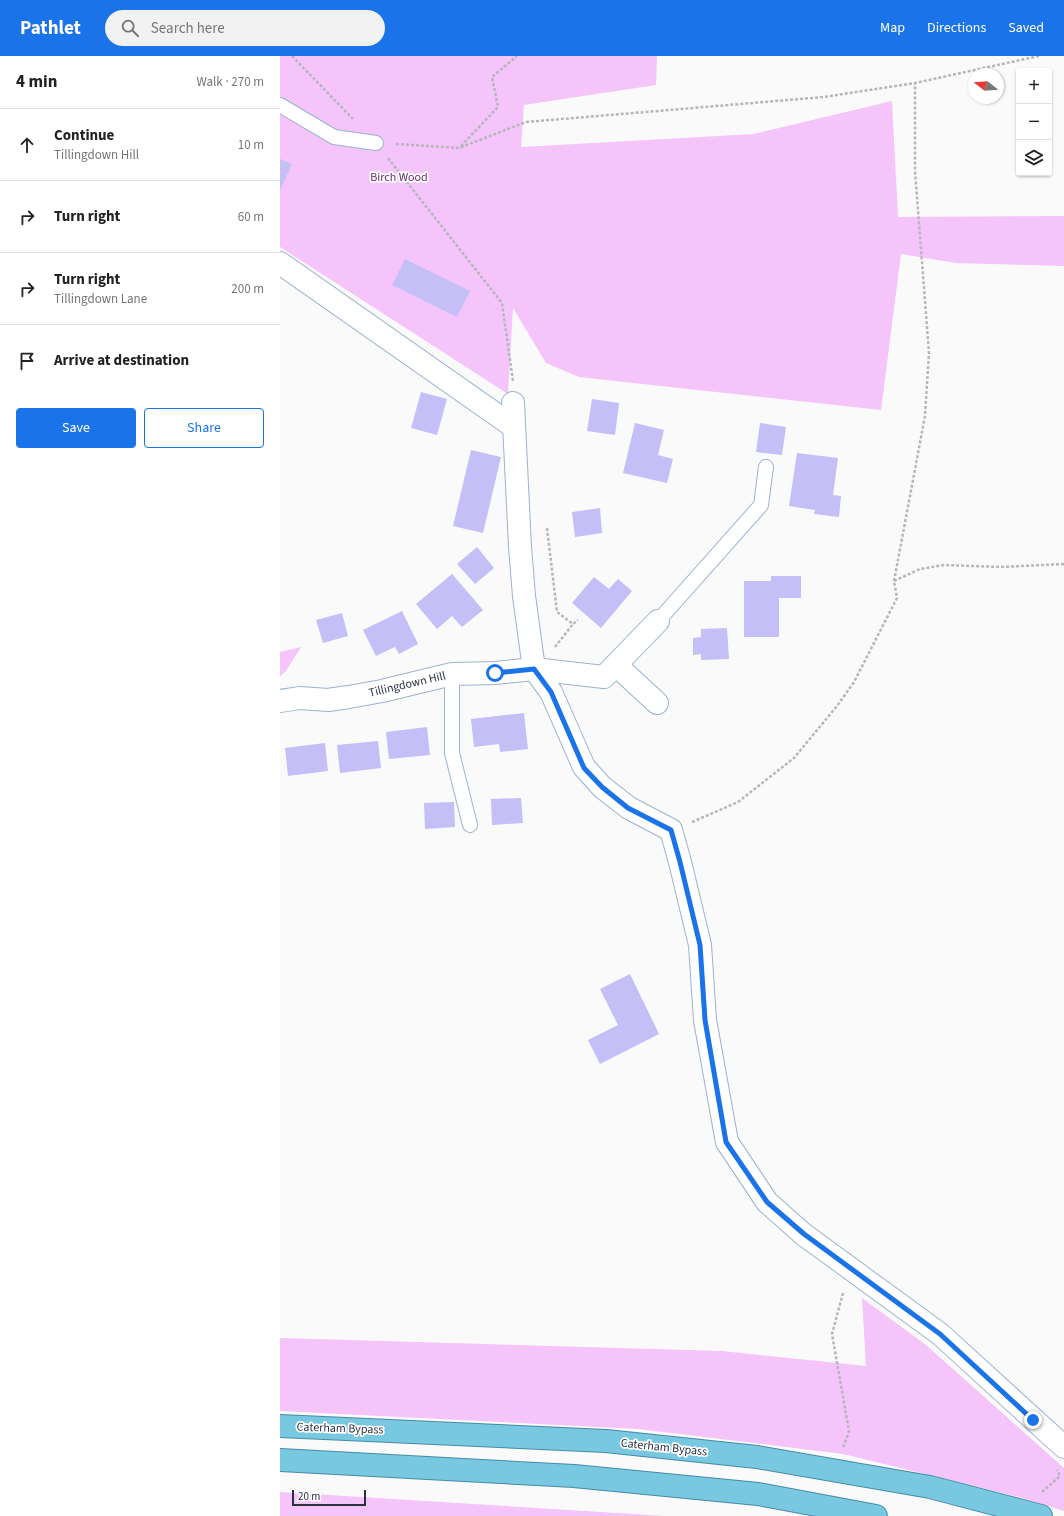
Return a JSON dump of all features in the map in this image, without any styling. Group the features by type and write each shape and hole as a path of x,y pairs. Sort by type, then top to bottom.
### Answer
{"highway":[{"name":"Caterham Bypass","path":"280,1426 606,1441 757,1457 930,1488 1041,1516"},
{"path":"280,1460 581,1476 758,1494 876,1516"}],"street":[{"path":"280,263 514,427"},
{"path":"513,402 520,547 524,596 534,669 551,692 584,768 602,787 628,808 671,830 700,945 705,1020 726,1142 767,1202 804,1234 940,1334 1064,1447"},
{"path":"657,703 616,665 658,621"},
{"name":"Tillingdown Hill","path":"280,701 300,698 328,700 382,691 452,674 495,673 534,669 604,677 616,665"}],"lane":[{"path":"280,105 334,137 376,143"},
{"path":"658,621 761,505 766,467"},
{"path":"452,674 452,753 470,825"}],"path":[{"path":"292,56 376,143 502,303 513,375 513,402"},
{"path":"459,148 498,108 492,78 518,56"},
{"path":"376,143 459,148 526,122 824,97 915,83 1039,56"},
{"path":"671,830 738,802 794,758 837,706 854,682 897,598 894,581 925,416 929,353 915,171 915,83"},
{"path":"547,528 557,612 573,624 578,620"},
{"path":"894,581 920,569 944,565 1000,566 1064,564"},
{"path":"835,1471 849,1431 832,1334 850,1268"}],"green space":[{"name":"Birch Wood","path":"280,56 657,56 656,85 524,105 521,147 754,134 892,101 898,217 1064,216 1064,266 956,263 901,254 881,410 579,377 546,363 513,308 508,394 280,247"},
{"path":"301,647 286,671 280,676 280,652"},
{"path":"862,1298 926,1345 1064,1468 1064,1511 1019,1497 843,1454 638,1429 280,1411 280,1338 722,1351 866,1366"},
{"path":"280,1492 665,1516 280,1516"}],"building":[{"path":"280,159 292,164 280,190"},
{"path":"405,259 470,291 457,317 392,285"},
{"path":"421,392 447,399 437,435 411,428"},
{"path":"592,399 619,403 615,435 587,431"},
{"path":"635,423 664,430 658,455 673,459 667,483 623,473"},
{"path":"760,423 786,427 782,455 756,452"},
{"path":"471,450 501,457 483,533 453,526"},
{"path":"797,453 838,458 833,495 841,496 839,517 814,514 815,510 789,506"},
{"path":"600,508 602,533 575,537 572,512"},
{"path":"477,547 494,568 475,584 457,564"},
{"path":"452,574 483,610 462,627 452,616 437,629 416,604"},
{"path":"771,576 801,576 801,598 779,598 779,637 744,637 744,581 771,581"},
{"path":"594,577 609,589 618,579 632,591 601,628 572,603"},
{"path":"402,611 418,644 399,654 395,647 376,656 363,630"},
{"path":"342,613 348,636 323,643 316,620"},
{"path":"727,628 729,659 701,660 701,654 693,655 693,638 701,637 701,629"},
{"path":"524,713 528,749 500,752 499,744 474,747 471,719"},
{"path":"427,727 430,755 389,759 386,732"},
{"path":"378,741 381,768 340,773 337,745"},
{"path":"325,743 328,771 288,776 285,748"},
{"path":"521,798 523,823 492,825 491,799"},
{"path":"454,802 455,827 425,829 424,803"},
{"path":"630,974 659,1034 600,1064 588,1040 618,1025 600,989"}],"route":[{"path":"495,673 534,669 551,692 584,768 602,787 628,808 671,830 700,945 705,1020 726,1142 767,1202 804,1234 940,1334 1033,1420"}]}
